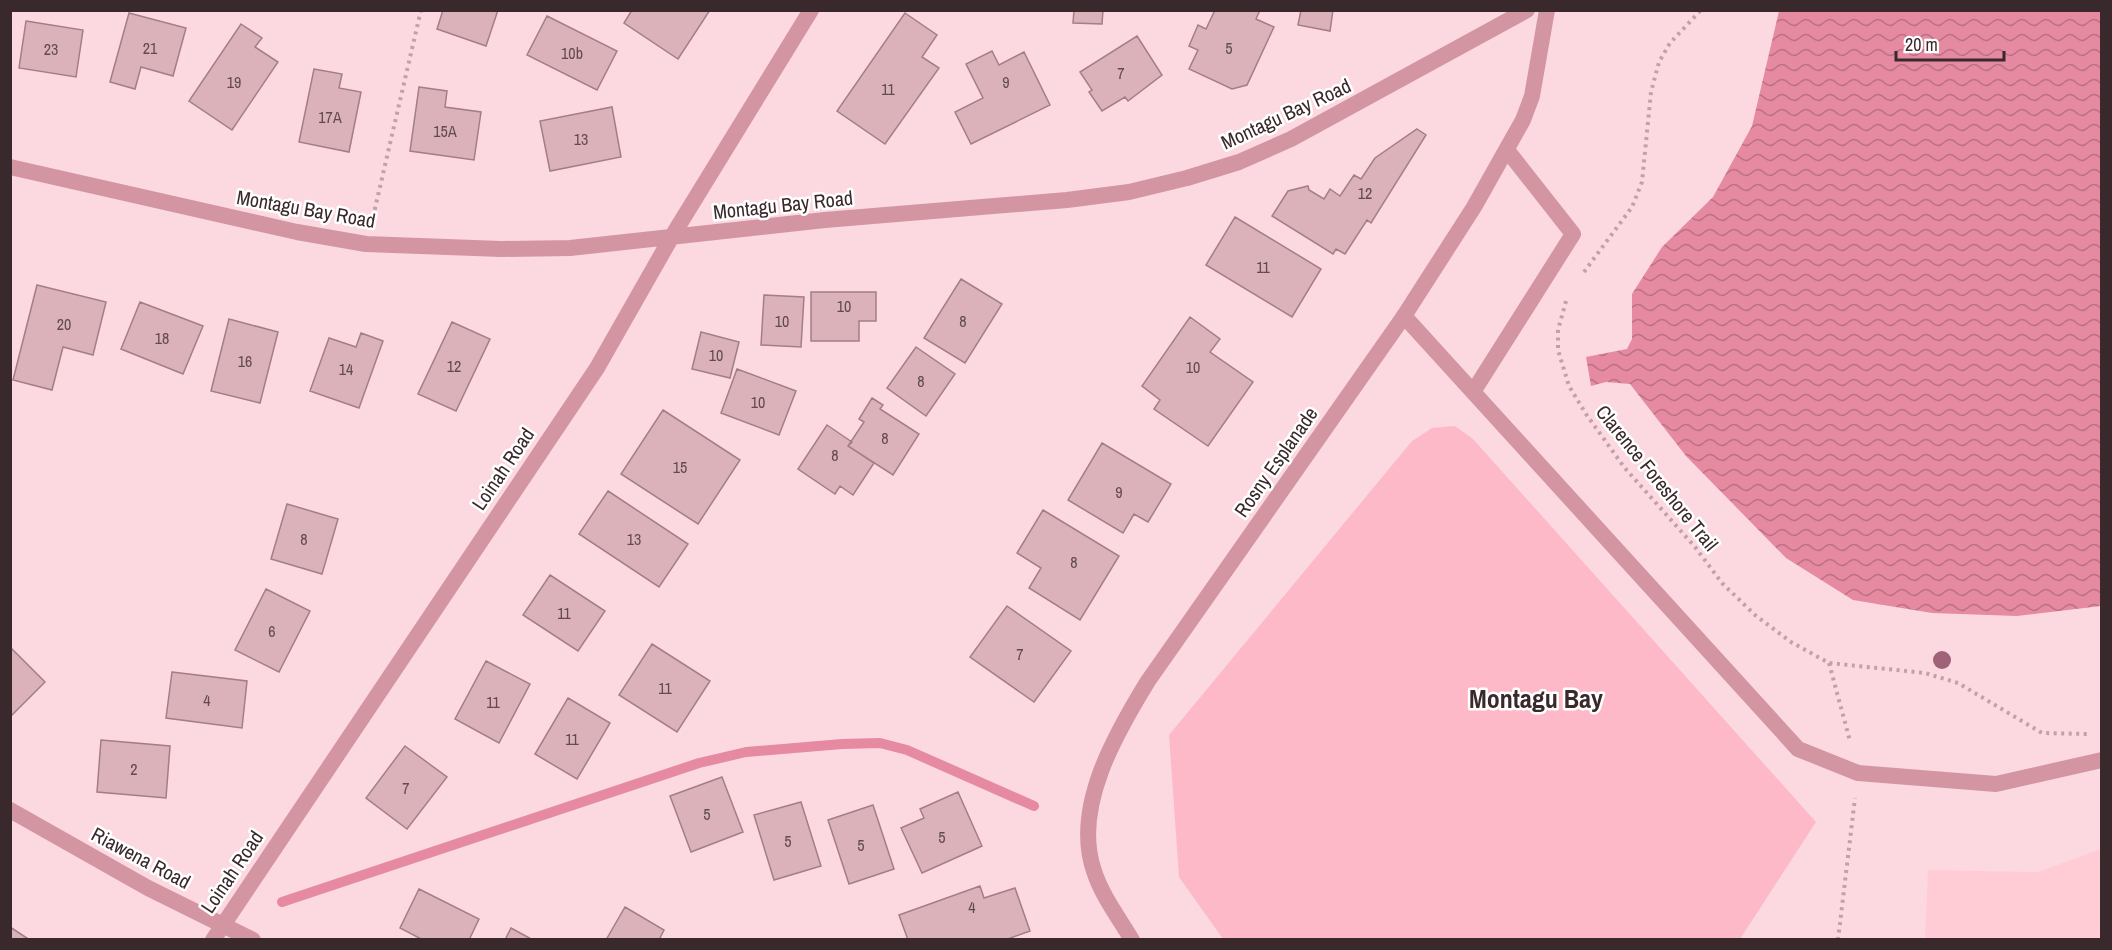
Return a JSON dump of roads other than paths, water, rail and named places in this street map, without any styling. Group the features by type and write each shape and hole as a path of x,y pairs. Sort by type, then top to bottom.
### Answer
{"street":[{"name":"Loinah Road","path":"213,939 597,368 671,238 810,10"},
{"name":"Montagu Bay Road","path":"10,167 297,232 366,244 501,249 570,248 825,220 1067,200 1129,192 1239,162 1291,139 1527,10"},
{"name":"Rosny Esplanade","path":"1132,939 1106,898 1094,870 1088,841 1095,788 1108,753 1122,724 1148,681 1404,316 1474,207 1523,120 1532,96 1548,10"},
{"path":"1473,392 1573,234 1507,150"},
{"path":"1404,316 1798,749 1858,773 1996,784 2102,760"},
{"name":"Riawena Road","path":"10,810 148,888 253,939"}],"water":[{"path":"1779,11 2101,11 2101,606 2017,616 1932,613 1853,600 1786,558 1686,456 1630,384 1606,382 1591,386 1586,357 1627,349 1632,339 1632,294 1662,247 1713,197 1752,126"}],"waterway":[{"path":"282,902 699,763 746,752 880,743 907,750 1034,806"}],"district":[{"name":"Montagu Bay","path":"1536,699"}]}
